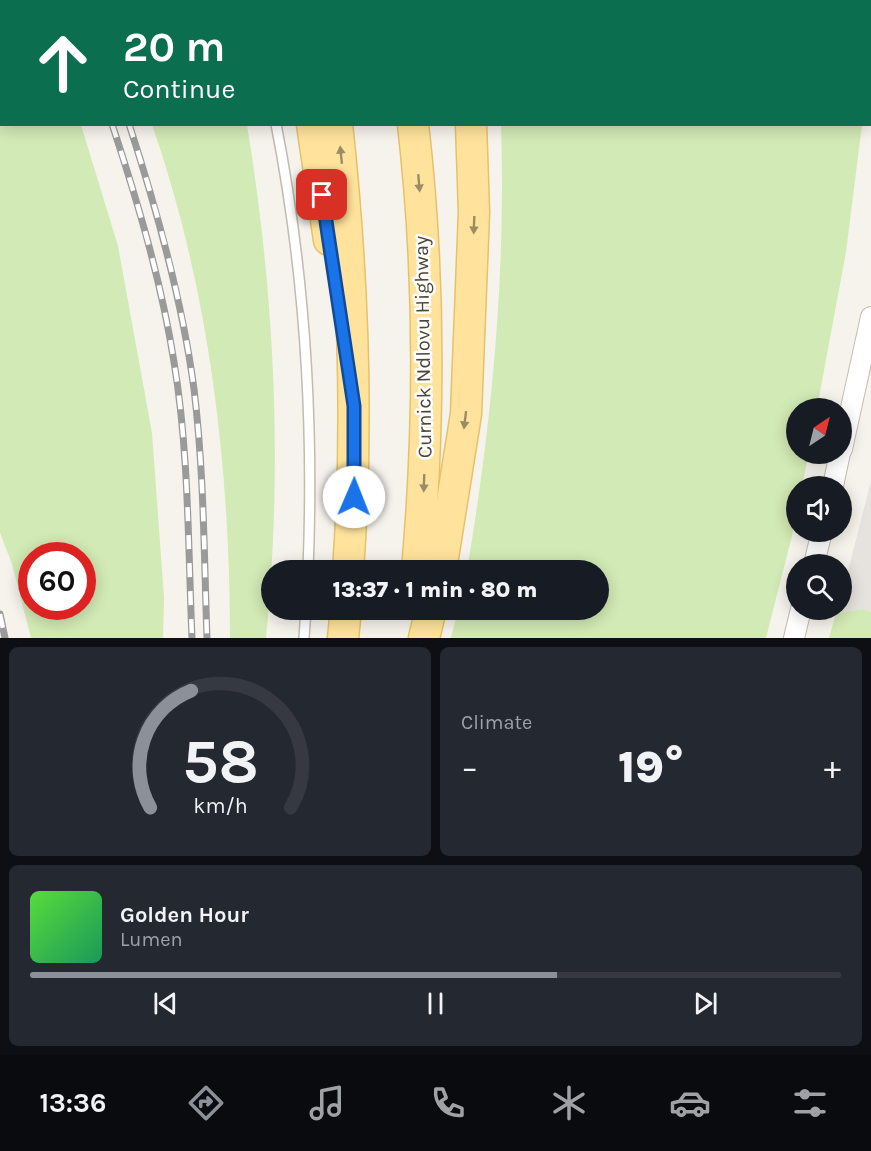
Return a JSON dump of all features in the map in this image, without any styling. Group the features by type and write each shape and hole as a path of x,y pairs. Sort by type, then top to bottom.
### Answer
{"main road":[{"path":"312,126 354,406"},
{"path":"337,126 343,180 354,406 354,497 349,560"},
{"name":"Curnick Ndlovu Highway","path":"413,126 423,234 426,414 418,560"},
{"path":"443,560 466,414 474,212 471,126"},
{"path":"343,638 344,620"},
{"path":"406,638 409,620"},
{"path":"424,638 428,620"}],"street":[{"path":"852,403 871,317"},
{"path":"794,638 798,620"}],"lane":[{"path":"276,126 287,181 307,345 311,483 308,560"},
{"path":"304,638 305,620"}],"shaded area":[{"path":"871,481 871,612 863,609 852,611 852,555"}],"green space":[{"path":"0,126 81,126 118,246 152,433 164,597 163,638 31,638 26,620 96,620 96,542 18,542 18,587 0,533"},
{"path":"152,126 247,126 264,253 273,381 275,445 272,560 261,560 261,620 267,620 266,638 230,638 226,508 220,443 202,313 172,187"},
{"path":"501,126 862,126 846,252 819,398 786,398 786,464 807,464 804,476 786,476 786,542 790,542 766,638 451,638 455,620 609,620 609,560 469,560 490,403 501,237"},
{"path":"863,609 871,612 871,638 829,638 834,620 852,620 852,611"}],"railway":[{"path":"113,126 148,242 174,362 183,430 192,638"},
{"path":"130,126 168,255 189,355 200,451 207,638"},
{"path":"0,614 5,638"}],"route":[{"path":"322,195 354,406 354,497"}]}
